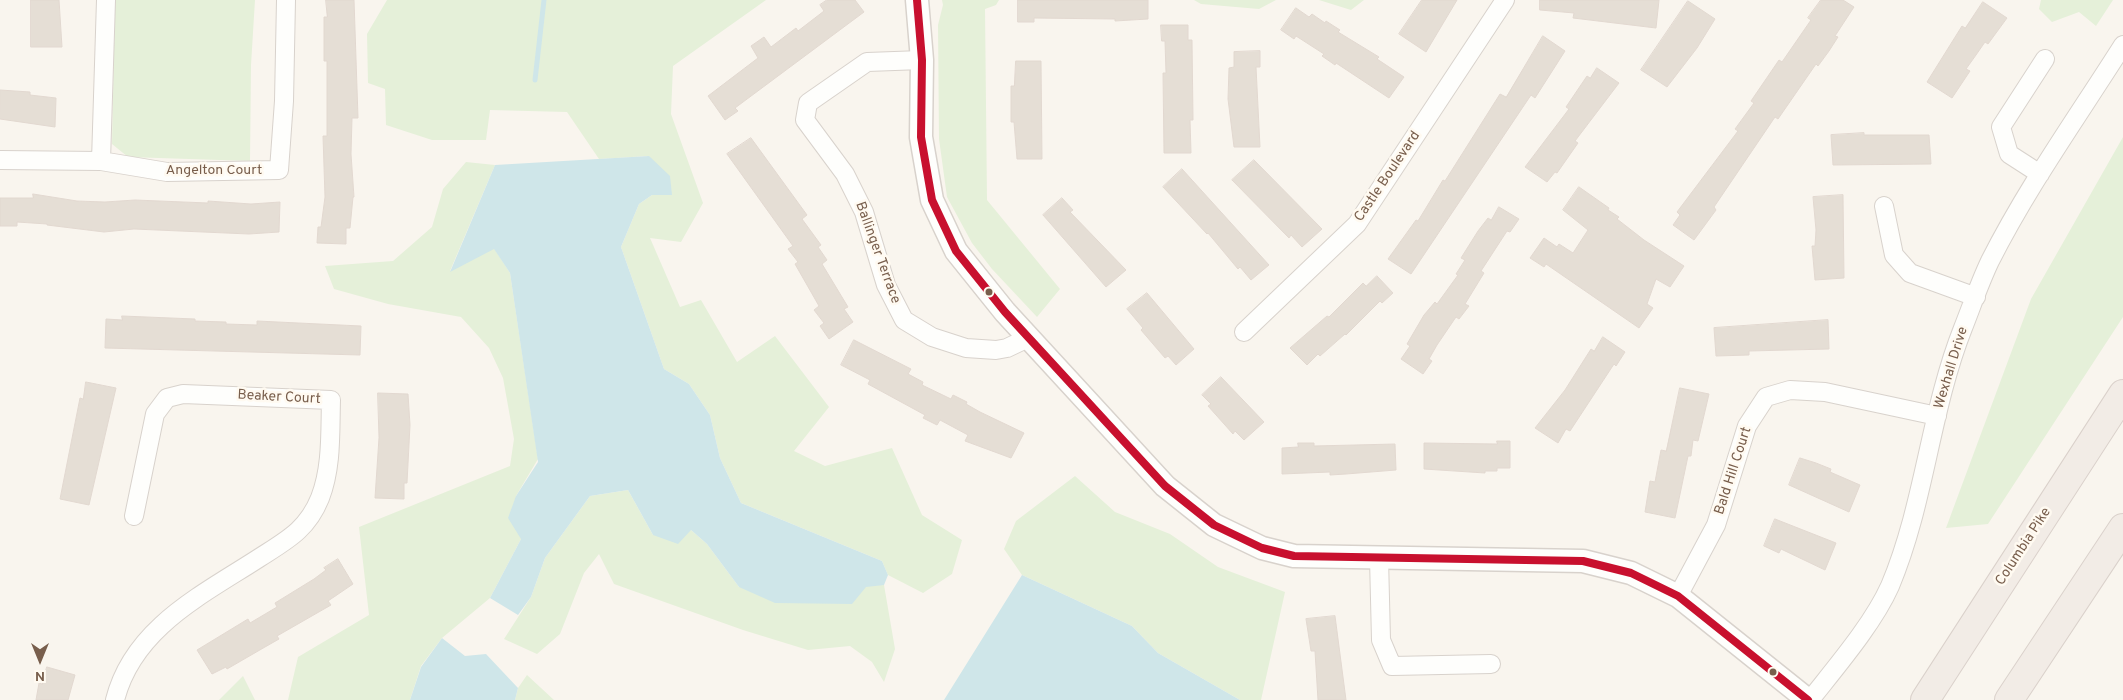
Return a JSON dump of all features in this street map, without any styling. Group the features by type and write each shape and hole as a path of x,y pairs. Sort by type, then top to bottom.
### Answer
{"highway":[{"name":"Columbia Pike","path":"1925,700 2123,394"},
{"path":"2009,700 2123,528"}],"street":[{"path":"100,161 106,0"},
{"name":"Angelton Court","path":"0,160 100,161 167,172 278,170 284,101 286,0"},
{"path":"917,0 922,60 921,137 932,200 956,251 1028,338 1165,486 1214,525 1262,548 1294,556 1583,561 1631,573 1678,596 1809,700"},
{"name":"Castle Boulevard","path":"1244,332 1357,224 1505,0"},
{"name":"Wexhall Drive","path":"1809,700 1856,642 1889,588 1908,539 1937,416 1962,330 1990,262 2040,174 2123,45"},
{"path":"2040,174 2009,154 2000,127 2045,59"},
{"name":"Ballinger Terrace","path":"922,60 867,62 808,103 805,120 845,174 864,212 886,285 904,320 932,337 966,348 996,350 1008,348 1028,338"},
{"path":"1884,206 1894,255 1910,273 1976,297"},
{"name":"Bald Hill Court","path":"1678,596 1716,525 1747,426 1766,397 1790,390 1825,392 1937,416"},
{"name":"Beaker Court","path":"114,700 140,647 169,617 299,533 320,499 328,466 332,400 183,394 167,398 155,414 134,516"},
{"path":"1379,558 1381,640 1392,666 1491,664"}],"green space":[{"path":"115,0 255,0 251,65 250,161 128,157 112,144"},
{"path":"387,0 766,0 673,66 671,114 703,203 681,242 650,238 680,307 701,300 737,362 775,336 829,407 794,451 825,466 892,448 922,515 962,540 952,574 923,593 888,575 882,561 741,503 720,458 710,415 689,384 664,369 621,247 639,204 652,195 649,156 599,159 567,112 490,110 486,140 432,140 386,125 385,89 368,83 367,34"},
{"path":"942,0 999,0 996,5 985,9 987,200 1060,289 1037,317 992,269 972,243 947,197 939,139 938,25 943,5"},
{"path":"1194,0 1276,0 1259,9 1201,4"},
{"path":"1319,0 1364,0 1351,10"},
{"path":"2041,0 2113,0 2096,26 2079,12 2052,22 2039,9"},
{"path":"2123,137 2123,317 1988,524 1946,528 2031,299"},
{"path":"466,162 495,165 450,271 494,248 510,273 538,459 516,496 521,539 490,598 442,638 421,666 410,700 288,700 298,657 369,615 359,527 510,466 514,439 503,378 489,348 461,317 388,304 334,289 325,266 393,261 432,227 443,189"},
{"path":"1075,476 1115,512 1170,534 1218,567 1285,592 1261,700 1240,700 1158,653 1132,626 1022,575 1004,549 1016,521"},
{"path":"628,490 653,535 691,530 707,544 739,587 884,585 895,649 884,682 872,662 850,646 808,650 743,630 614,584 599,554 584,573 560,634 537,654 504,639 531,597 545,558 590,496"},
{"path":"527,675 554,700 515,700 518,688"},
{"path":"243,676 255,700 219,700"}],"water":[{"path":"649,156 670,176 672,195 652,195 639,204 621,247 664,369 689,384 710,415 720,458 741,503 882,561 888,575 884,585 866,587 852,604 775,603 739,587 707,544 691,530 678,544 653,535 628,490 590,496 545,558 531,597 518,615 490,598 521,539 508,518 516,496 538,462 510,273 494,249 450,272 495,165"},
{"path":"1022,575 1132,626 1158,653 1240,700 944,700"},
{"path":"442,638 465,656 486,654 518,688 515,700 410,700 421,667"}],"building":[{"path":"31,0 59,0 62,47 31,47"},
{"path":"326,0 354,0 358,118 352,118 351,154 354,197 350,228 346,228 346,244 317,243 318,227 321,227 325,197 323,136 327,136 327,61 324,61 324,17 327,17"},
{"path":"827,0 855,0 864,12 735,108 738,111 725,120 708,96 758,58 751,46 764,37 771,47 796,28 798,31 824,11 820,5"},
{"path":"1018,0 1148,0 1148,19 1115,21 1115,19 1034,18 1034,22 1018,22"},
{"path":"1422,0 1457,0 1426,52 1399,34"},
{"path":"1540,0 1659,0 1656,28 1573,18 1574,13 1540,10"},
{"path":"1821,0 1843,0 1854,7 1835,36 1838,37 1829,51 1818,66 1816,64 1778,119 1775,117 1714,207 1716,210 1694,240 1673,225 1680,215 1677,212 1738,131 1735,129 1754,103 1751,101 1779,60 1782,62 1811,20 1808,18"},
{"path":"1688,1 1715,19 1697,48 1667,87 1641,70"},
{"path":"1983,2 2007,18 1988,44 1985,42 1966,69 1970,71 1952,98 1927,82 1962,26 1965,28"},
{"path":"1296,8 1309,17 1312,14 1325,23 1326,21 1340,30 1338,32 1379,57 1377,59 1404,77 1389,98 1336,63 1335,65 1322,56 1324,54 1296,36 1294,39 1281,30"},
{"path":"1161,25 1188,25 1188,40 1192,40 1193,120 1190,120 1191,153 1164,153 1163,73 1166,73 1165,41 1162,41"},
{"path":"1543,36 1565,51 1535,98 1531,95 1411,274 1388,259 1416,220 1418,221 1500,94 1506,97"},
{"path":"1260,51 1260,67 1256,67 1260,147 1234,147 1228,99 1229,68 1234,67 1234,52"},
{"path":"1016,61 1041,61 1042,159 1017,159 1014,122 1011,122 1011,86 1014,86"},
{"path":"1597,68 1619,83 1575,141 1578,143 1557,173 1555,172 1547,182 1525,167 1569,109 1566,107 1587,76 1590,78"},
{"path":"0,90 30,92 30,95 56,98 55,127 0,119"},
{"path":"1864,133 1864,135 1929,135 1931,164 1833,165 1831,135"},
{"path":"751,138 807,215 802,219 821,245 818,247 827,260 822,264 848,307 844,309 853,322 829,339 820,326 824,323 814,310 819,306 795,264 798,262 788,249 793,246 727,154"},
{"path":"1254,160 1322,229 1302,247 1291,235 1289,238 1232,180"},
{"path":"1182,169 1269,265 1251,280 1240,267 1238,269 1208,233 1163,187"},
{"path":"1579,187 1609,208 1608,210 1619,217 1617,219 1644,240 1684,266 1670,287 1656,279 1647,304 1653,308 1639,328 1546,264 1544,267 1530,258 1544,238 1557,247 1559,244 1573,253 1588,230 1563,210"},
{"path":"33,194 77,201 105,202 135,200 208,203 208,201 251,204 280,202 279,232 249,234 134,229 104,232 17,222 17,226 0,226 0,198 33,198"},
{"path":"1843,195 1844,278 1815,280 1812,246 1815,246 1816,230 1813,197"},
{"path":"1062,198 1073,210 1070,212 1126,270 1106,287 1043,215"},
{"path":"1499,207 1519,219 1510,232 1507,231 1481,271 1484,273 1465,304 1469,306 1459,319 1456,317 1437,345 1429,359 1432,361 1423,374 1401,359 1410,346 1407,344 1424,315 1435,302 1437,304 1458,275 1456,274 1465,260 1461,258 1478,231 1488,218 1491,220"},
{"path":"1377,276 1393,293 1382,303 1380,301 1346,335 1320,356 1318,354 1307,365 1290,348 1327,316 1329,317 1363,283 1366,286"},
{"path":"1147,293 1194,349 1176,365 1168,356 1165,358 1141,330 1143,328 1127,309"},
{"path":"122,316 195,319 195,321 226,322 226,324 257,325 257,321 361,326 360,355 105,348 106,319 122,320"},
{"path":"1828,320 1829,349 1749,351 1749,355 1716,356 1714,328"},
{"path":"1603,337 1625,352 1616,366 1614,364 1570,431 1566,429 1558,443 1535,428 1565,390 1591,349 1594,351"},
{"path":"854,340 911,369 908,374 923,382 922,385 951,399 953,395 967,402 966,404 980,412 1024,433 1011,458 965,441 968,435 940,420 937,425 923,418 925,415 868,384 870,380 841,365"},
{"path":"1221,377 1264,422 1244,440 1235,431 1233,434 1208,406 1211,404 1202,395"},
{"path":"86,382 116,388 89,505 60,499 80,398 83,399"},
{"path":"1680,388 1709,394 1698,441 1693,440 1691,456 1688,456 1675,518 1645,512 1650,481 1655,482 1661,450 1666,451"},
{"path":"378,393 408,394 410,425 407,483 404,483 404,499 375,498 379,438"},
{"path":"1497,441 1510,441 1510,468 1497,468 1497,471 1485,471 1485,473 1424,469 1424,443 1497,444"},
{"path":"1298,443 1314,443 1314,446 1395,444 1396,470 1330,475 1330,472 1282,474 1282,448 1298,447"},
{"path":"1800,458 1831,469 1830,472 1860,485 1849,512 1789,485"},
{"path":"1775,519 1836,543 1825,570 1781,549 1779,553 1764,546"},
{"path":"338,559 353,584 328,601 331,605 277,636 279,639 227,669 226,667 212,674 197,650 248,619 250,623 277,607 275,603 314,579 326,570 324,568"},
{"path":"1335,616 1346,700 1318,700 1315,651 1311,651 1306,619"},
{"path":"47,667 75,675 68,700 36,700 39,683 42,684"}],"waterway":[{"path":"535,80 544,0"}],"transit line":[{"path":"917,0 922,60 921,137 932,200 956,251 1005,312 1165,486 1214,525 1262,548 1294,556 1583,561 1631,573 1678,596 1808,700"}]}
